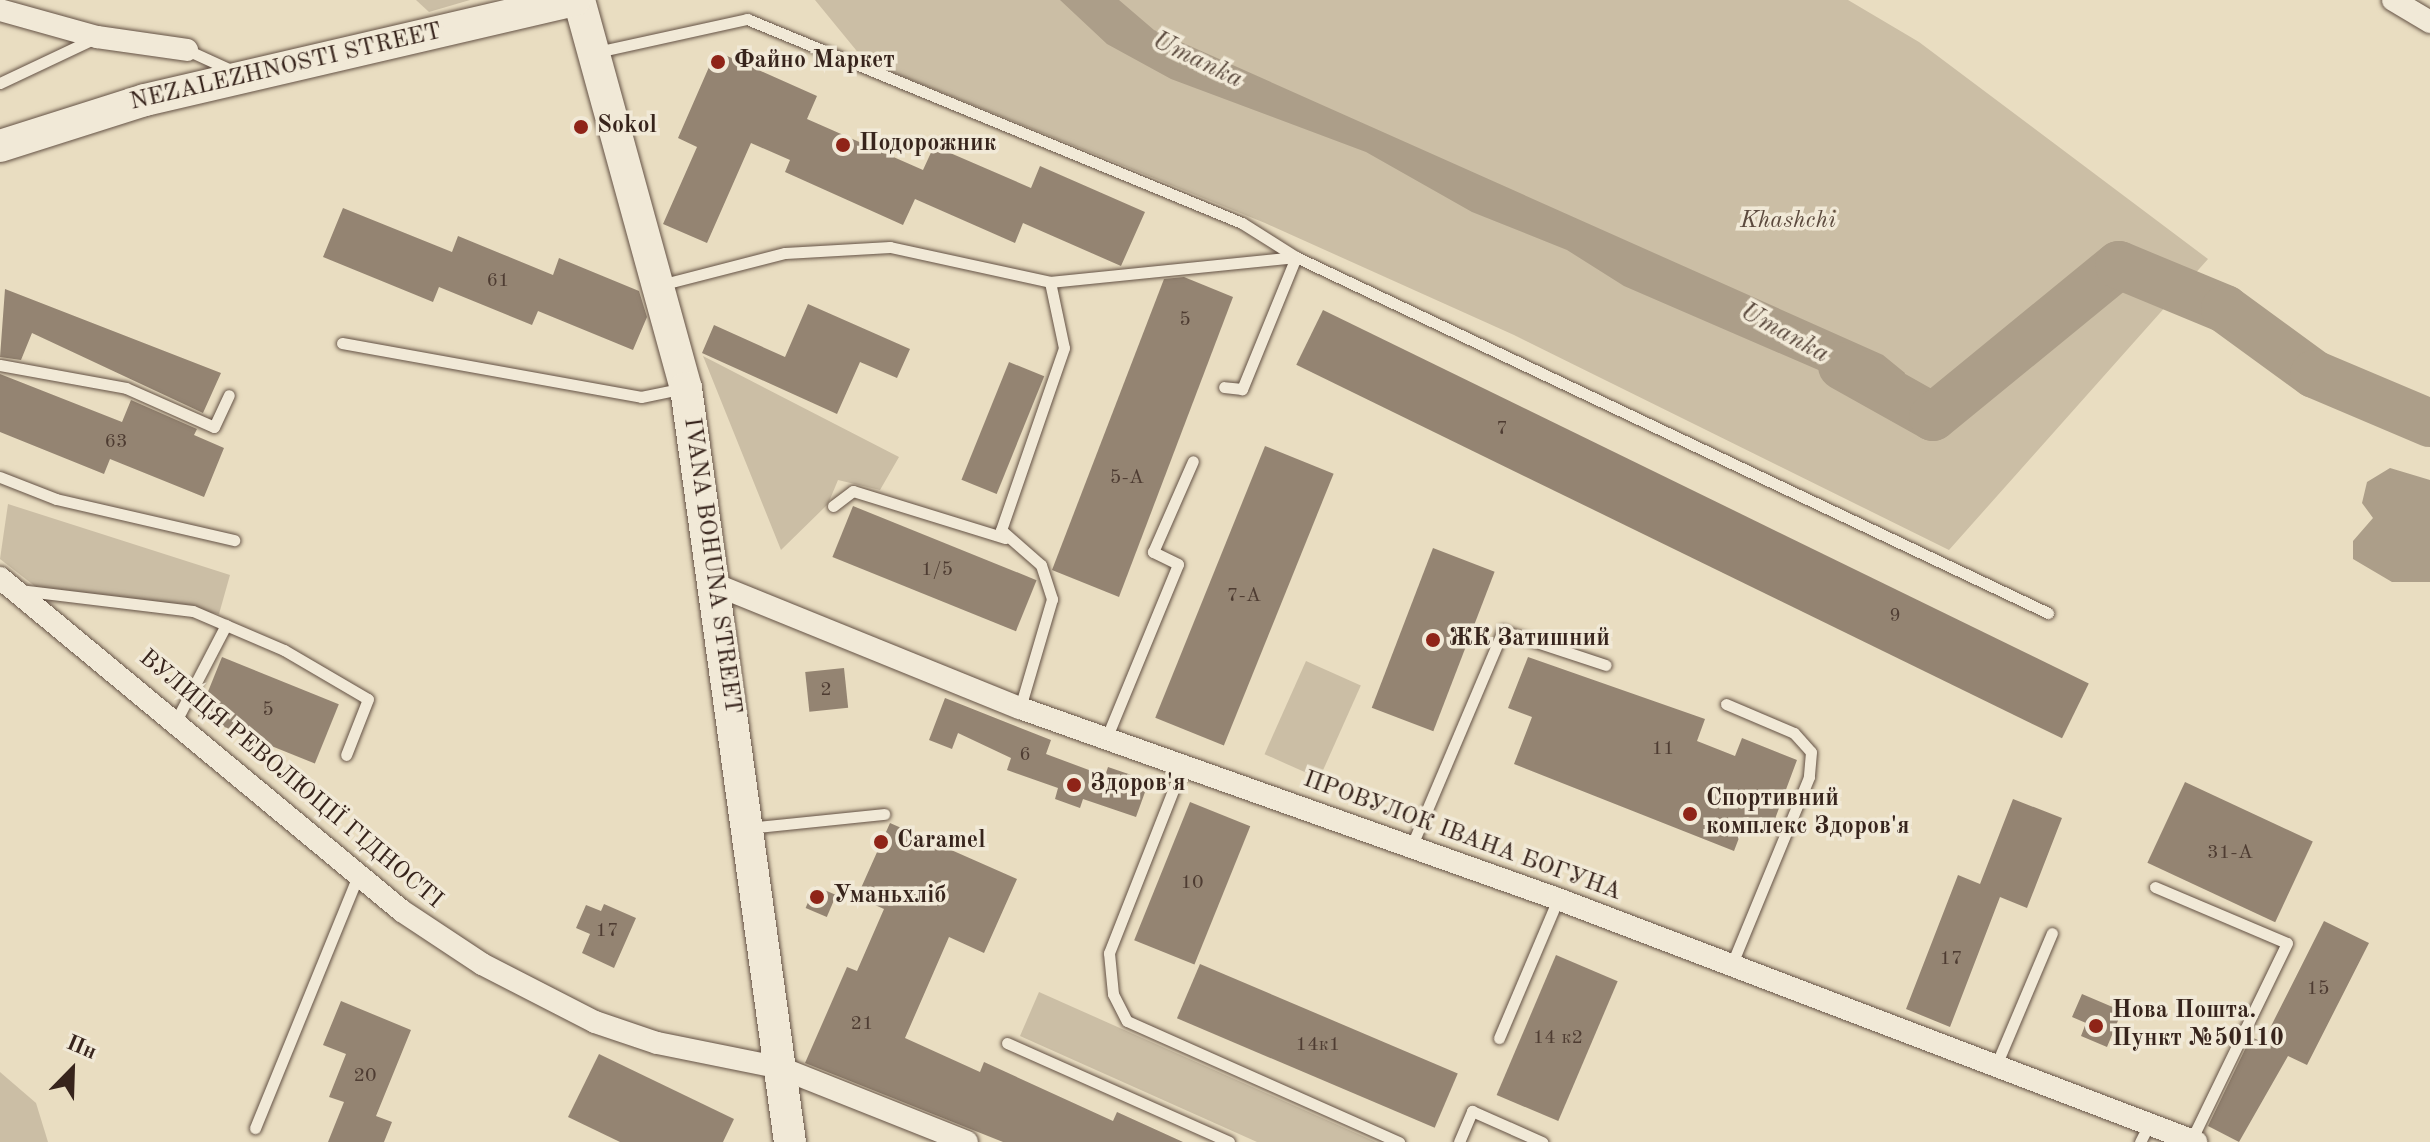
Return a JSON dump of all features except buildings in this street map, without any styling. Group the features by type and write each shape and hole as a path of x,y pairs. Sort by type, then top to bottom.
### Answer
{"main road":[{"name":"IVANA BOHUNA STREET","path":"577,0 686,388 790,1142"},
{"name":"NEZALEZHNOSTI STREET","path":"0,146 246,77 577,0"}],"street":[{"path":"2393,0 2430,22"},
{"path":"0,10 97,37 187,50"},
{"name":"ВУЛИЦЯ РЕВОЛЮЦІЇ ГІДНОСТІ","path":"7,583 177,719 358,876 482,964 559,1006 657,1043 781,1068 967,1142"},
{"name":"ПРОВУЛОК ІВАНА БОГУНА","path":"714,584 1020,708 1412,845 1997,1063 2144,1133 2194,1140"}],"lane":[{"path":"593,53 747,19 1242,223 1296,257 2048,613"},
{"path":"0,83 97,37"},
{"path":"187,50 246,77"},
{"path":"656,286 785,253 890,247 1050,282 1296,257"},
{"path":"1224,387 1242,389 1296,257"},
{"path":"1005,538 1001,530 1064,348 1050,282"},
{"path":"342,343 641,397 686,388"},
{"path":"0,365 126,388 214,427 229,395"},
{"path":"1106,739 1178,564 1153,552 1193,461"},
{"path":"0,477 56,499 234,540"},
{"path":"833,506 853,491 1005,538 1041,565 1052,599 1020,708"},
{"path":"7,583 193,611 226,625 368,699 346,755"},
{"path":"177,719 226,625"},
{"path":"1412,845 1503,631 1606,665"},
{"path":"1726,704 1794,733 1811,752 1809,777 1732,964"},
{"path":"1183,765 1109,953 1113,994 1127,1021 1399,1142"},
{"path":"748,828 884,814"},
{"path":"255,1128 358,876"},
{"path":"2155,887 2287,943 2194,1140"},
{"path":"1499,1038 1558,899"},
{"path":"1997,1063 2052,933"},
{"path":"1007,1043 1229,1142"},
{"path":"1459,1142 1472,1111 1542,1142"}],"green space":[{"path":"416,0 470,0 429,12"},
{"name":"Khashchi","path":"815,0 1848,0 1919,42 2208,259 1949,550 1514,335 1265,223 865,61"},
{"path":"703,356 899,457 880,490 838,480 828,504 781,550"},
{"path":"8,504 230,575 219,614 36,587 0,559"},
{"path":"1306,661 1361,685 1319,779 1265,754"},
{"path":"1039,992 1376,1142 1257,1142 1020,1036"},
{"path":"0,1072 36,1103 48,1142 0,1142"}],"water":[{"path":"1060,0 1119,0 1154,30 1883,355 1905,373 1897,404 1624,286 1567,250 1472,212 1366,152 1171,79 1107,44"},
{"path":"2390,468 2430,480 2430,582 2392,582 2353,559 2353,541 2373,518 2362,503 2367,482"}],"waterway":[{"name":"Umanka","path":"1842,366 1933,417 2119,265 2225,309 2314,374 2430,423"}],"place":[{"name":"Файно Маркет","path":"718,62"},
{"name":"Sokol","path":"581,127"},
{"name":"Подорожник","path":"843,145"},
{"name":"ЖК Затишний","path":"1433,640"},
{"name":"Здоров'я","path":"1074,785"},
{"name":"Спортивний комплекс Здоров'я","path":"1690,814"},
{"name":"Caramel","path":"881,842"},
{"name":"Уманьхліб","path":"817,897"},
{"name":"Нова Пошта. Пункт №50110","path":"2096,1026"}]}
